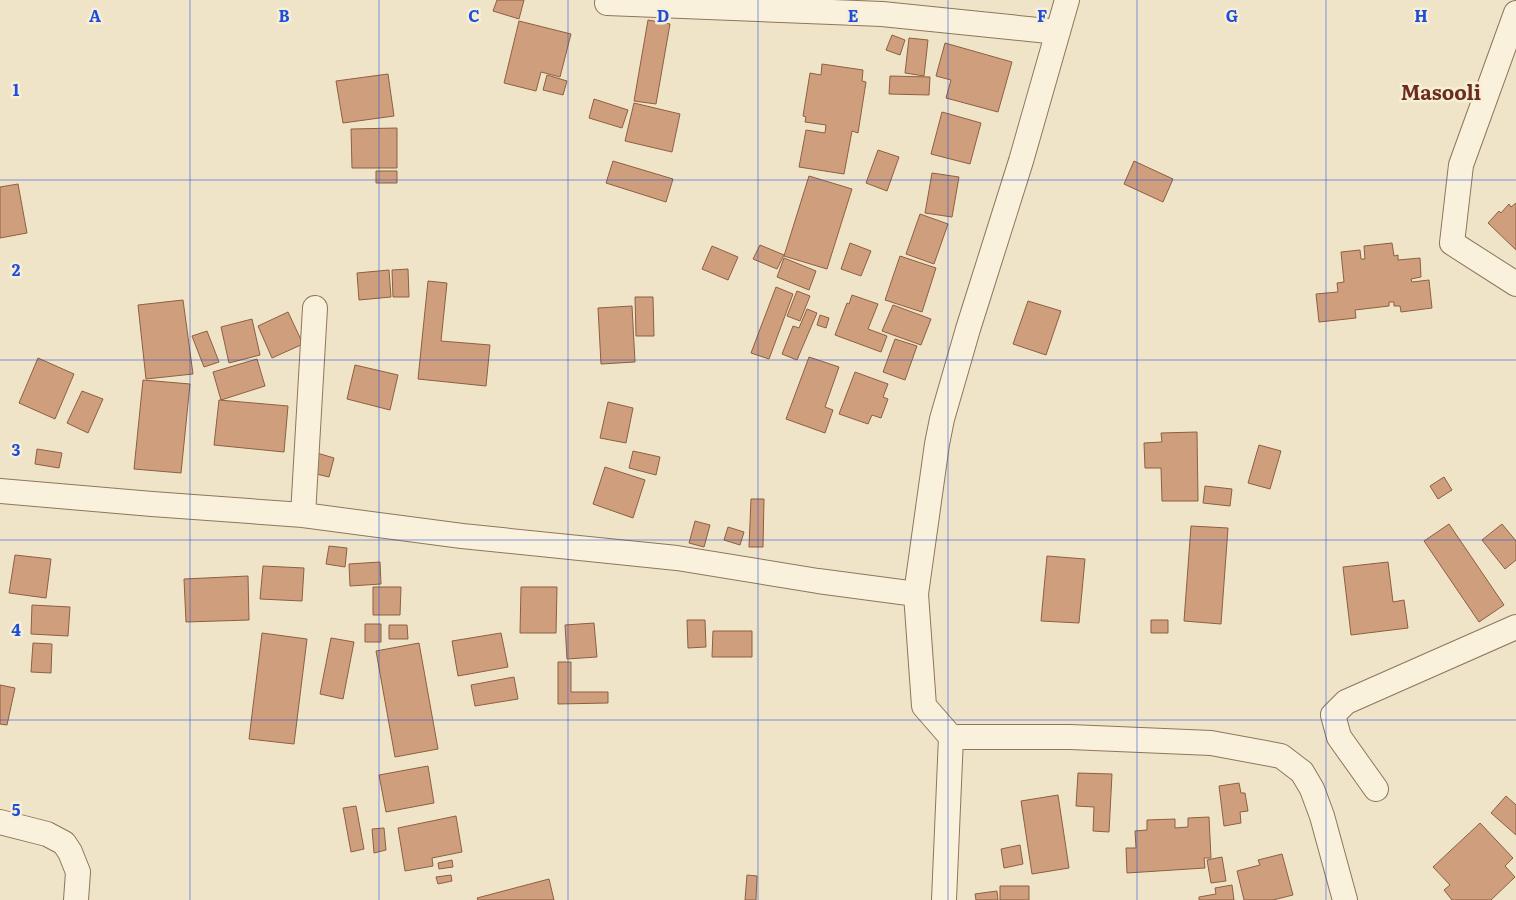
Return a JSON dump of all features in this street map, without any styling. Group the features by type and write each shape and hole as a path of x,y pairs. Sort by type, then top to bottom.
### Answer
{"street":[{"path":"944,900 951,737 924,706 916,594 942,418 1021,161 1067,0"},
{"path":"607,3 882,14 1058,32"},
{"path":"1516,13 1461,165 1452,243 1516,284"},
{"path":"302,515 315,308"},
{"path":"0,490 302,515 462,536 677,558 818,582 916,594"},
{"path":"1376,789 1339,737 1332,715 1346,702 1516,627"},
{"path":"951,737 1070,737 1211,743 1281,756 1302,772 1312,790 1322,816 1345,900"},
{"path":"0,822 46,834 64,843 78,872 76,900"}],"building":[{"path":"497,0 524,0 519,19 493,11"},
{"path":"648,20 670,24 656,104 634,101"},
{"path":"519,21 571,34 560,77 541,72 536,91 504,83"},
{"path":"892,35 905,40 900,55 886,50"},
{"path":"909,38 928,40 924,76 905,73"},
{"path":"945,43 1012,62 998,112 946,98 951,80 936,76"},
{"path":"822,64 863,70 862,81 866,82 858,133 852,131 844,174 799,167 806,130 825,133 826,125 805,122 806,117 803,116 810,73 821,75"},
{"path":"388,74 394,116 343,123 336,81"},
{"path":"547,75 567,81 563,95 543,90"},
{"path":"890,76 930,77 929,95 889,94"},
{"path":"594,99 628,110 622,128 589,118"},
{"path":"634,103 680,114 672,152 625,141"},
{"path":"942,112 981,123 970,164 931,154"},
{"path":"397,128 397,168 352,168 351,129"},
{"path":"878,150 899,157 887,191 866,183"},
{"path":"613,161 673,179 666,202 606,183"},
{"path":"1134,161 1173,179 1163,202 1124,184"},
{"path":"376,171 397,171 397,183 376,183"},
{"path":"932,173 959,177 952,217 925,213"},
{"path":"809,176 852,189 827,269 784,256"},
{"path":"18,184 27,233 0,238 0,187"},
{"path":"1516,203 1516,250 1488,223 1499,211 1501,213 1509,204 1511,207"},
{"path":"920,214 948,224 934,264 906,254"},
{"path":"850,243 871,251 861,276 841,269"},
{"path":"1392,243 1394,256 1398,255 1398,260 1420,258 1421,277 1411,279 1412,282 1429,280 1432,308 1401,312 1400,306 1394,306 1394,302 1389,302 1389,306 1355,310 1356,318 1319,322 1316,294 1338,292 1337,283 1344,282 1341,252 1360,250 1361,259 1365,259 1364,246"},
{"path":"760,245 784,255 777,269 753,259"},
{"path":"712,246 738,257 728,280 702,269"},
{"path":"900,256 936,268 922,312 885,300"},
{"path":"784,258 816,271 809,290 777,277"},
{"path":"408,269 409,297 393,297 392,270"},
{"path":"389,270 391,297 359,300 357,273"},
{"path":"428,281 447,283 441,341 490,345 486,386 418,379"},
{"path":"776,287 793,294 769,359 751,353"},
{"path":"797,291 810,296 800,321 787,316"},
{"path":"852,295 878,304 868,329 887,336 881,352 835,335"},
{"path":"635,297 653,297 654,336 636,336"},
{"path":"183,300 193,374 146,379 138,305"},
{"path":"1028,301 1061,311 1046,355 1013,344"},
{"path":"893,305 931,319 921,345 882,331"},
{"path":"632,306 635,362 601,364 598,308"},
{"path":"807,309 817,313 797,360 782,354 793,326 799,328"},
{"path":"288,312 303,344 272,358 258,326"},
{"path":"820,315 829,318 826,328 817,325"},
{"path":"252,319 260,355 229,363 221,327"},
{"path":"207,331 219,362 204,367 192,336"},
{"path":"895,339 917,346 905,380 883,372"},
{"path":"809,357 839,367 825,407 833,410 825,433 786,419"},
{"path":"38,358 74,374 55,419 19,403"},
{"path":"257,359 265,386 221,400 213,372"},
{"path":"355,365 398,375 390,410 347,399"},
{"path":"855,372 888,384 883,397 888,399 881,418 872,415 868,424 839,414"},
{"path":"143,380 190,384 181,473 134,469"},
{"path":"82,391 103,399 88,433 67,423"},
{"path":"219,400 288,406 284,452 214,445"},
{"path":"608,402 633,408 626,443 600,438"},
{"path":"1197,432 1198,501 1162,501 1161,468 1145,468 1144,443 1162,442 1161,433"},
{"path":"1259,445 1281,451 1270,489 1248,483"},
{"path":"37,449 62,453 59,468 35,464"},
{"path":"633,451 660,457 656,475 629,468"},
{"path":"317,453 334,458 329,477 312,473"},
{"path":"605,467 645,480 633,518 593,504"},
{"path":"1444,477 1452,490 1438,499 1430,486"},
{"path":"1205,486 1232,489 1230,506 1203,503"},
{"path":"751,499 764,499 763,547 749,547"},
{"path":"695,521 710,525 704,547 689,543"},
{"path":"1449,524 1504,605 1479,622 1424,541"},
{"path":"1502,524 1516,541 1516,560 1505,569 1482,540"},
{"path":"1191,526 1228,528 1221,624 1184,621"},
{"path":"728,527 744,532 740,545 724,540"},
{"path":"329,546 347,548 345,567 326,564"},
{"path":"15,555 51,559 46,598 9,593"},
{"path":"1047,556 1085,559 1079,623 1041,621"},
{"path":"380,562 381,584 350,586 349,564"},
{"path":"1388,562 1393,602 1404,600 1408,628 1351,635 1343,567"},
{"path":"263,566 304,568 302,601 260,599"},
{"path":"248,576 249,620 186,622 184,579"},
{"path":"373,587 401,587 400,615 373,615"},
{"path":"521,587 557,587 556,633 520,633"},
{"path":"32,605 70,607 68,636 31,634"},
{"path":"687,620 705,620 706,647 688,648"},
{"path":"1151,620 1168,620 1168,633 1151,633"},
{"path":"594,623 597,657 567,659 565,625"},
{"path":"365,624 381,624 381,642 365,642"},
{"path":"389,625 407,625 408,639 389,639"},
{"path":"713,631 752,631 752,657 712,657"},
{"path":"262,633 307,639 294,744 249,739"},
{"path":"501,633 508,667 458,676 452,641"},
{"path":"331,638 354,642 343,699 320,694"},
{"path":"33,643 52,644 51,673 31,672"},
{"path":"419,643 438,749 395,757 376,651"},
{"path":"558,662 571,662 571,692 608,692 608,703 558,704"},
{"path":"514,677 518,699 475,706 471,685"},
{"path":"0,685 15,688 7,725 0,724"},
{"path":"428,766 434,803 386,812 379,775"},
{"path":"1078,773 1112,774 1109,832 1093,831 1094,807 1076,806"},
{"path":"1239,783 1241,793 1245,793 1248,811 1240,812 1241,823 1224,826 1219,786"},
{"path":"1058,795 1069,868 1032,874 1021,801"},
{"path":"1506,796 1516,805 1516,835 1491,813"},
{"path":"356,806 364,849 351,852 343,808"},
{"path":"456,816 462,852 432,858 433,866 405,871 398,828"},
{"path":"1209,817 1211,858 1204,858 1205,868 1127,873 1126,848 1136,848 1135,831 1147,830 1147,820 1175,819 1175,828 1188,827 1188,818"},
{"path":"1480,823 1513,858 1505,866 1515,877 1491,900 1452,900 1444,890 1450,885 1433,867"},
{"path":"384,828 386,850 374,853 372,829"},
{"path":"1020,845 1023,864 1004,868 1001,849"},
{"path":"1282,854 1293,895 1273,900 1244,900 1237,871 1260,865 1258,860"},
{"path":"1222,857 1226,881 1211,883 1207,860"},
{"path":"452,860 453,867 439,869 438,863"},
{"path":"451,875 452,881 438,884 436,877"},
{"path":"747,875 757,876 756,900 745,900"},
{"path":"549,879 554,900 478,900 477,898"},
{"path":"1232,885 1234,900 1199,900 1199,897 1216,894 1215,888"},
{"path":"1000,886 1029,886 1029,900 1000,900"},
{"path":"997,891 998,900 976,900 975,894"}],"district":[{"name":"Masooli","path":"1441,93"}]}
